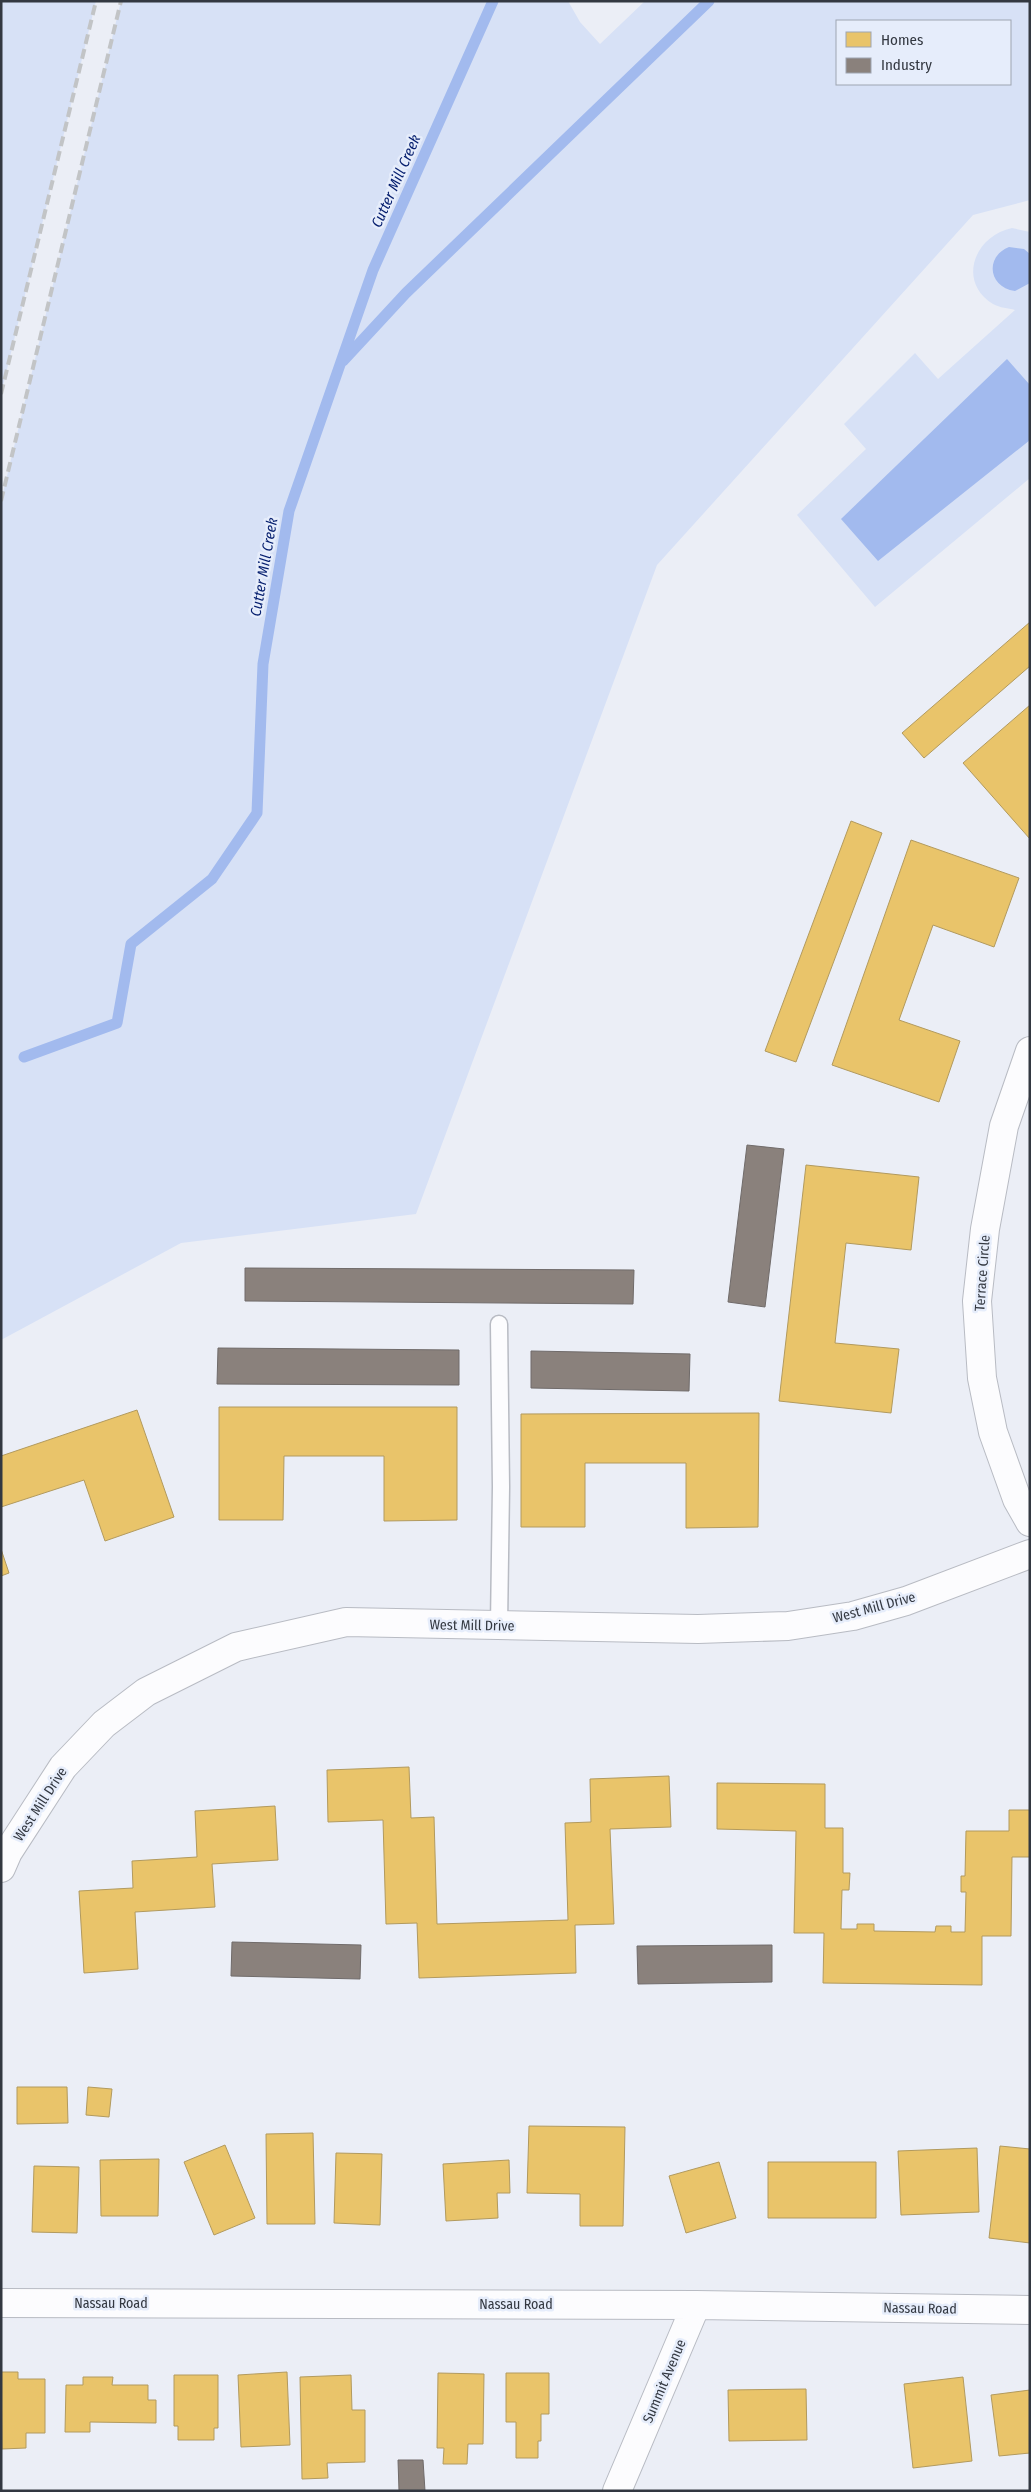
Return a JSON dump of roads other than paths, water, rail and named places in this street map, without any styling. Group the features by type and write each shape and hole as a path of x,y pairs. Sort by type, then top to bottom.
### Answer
{"street":[{"name":"Terrace Circle","path":"1030,1051 1004,1126 984,1229 977,1300 982,1378 993,1432 1016,1499 1030,1522"},
{"name":"West Mill Drive","path":"1,1868 8,1852 63,1767 104,1724 146,1692 236,1647 346,1622 698,1629 788,1626 852,1616 906,1601 1030,1554"},
{"name":"Nassau Road","path":"1,2303 696,2305 1030,2310"},
{"name":"Summit Avenue","path":"617,2491 696,2305"}],"lane":[{"path":"499,1324 501,1487 499,1625"}],"water":[{"path":"1009,247 1024,249 1030,254 1030,283 1015,291 1006,289 1000,284 993,272 996,258"},
{"path":"1007,359 1030,385 1030,440 878,561 841,519"}],"waterway":[{"name":"Cutter Mill Creek","path":"24,1057 117,1023 131,944 212,879 257,813 263,664 289,511 373,270 493,1"},
{"path":"343,361 406,293 709,1"}],"railway":[{"path":"1,394 96,1"},
{"path":"1,501 121,1"}]}
